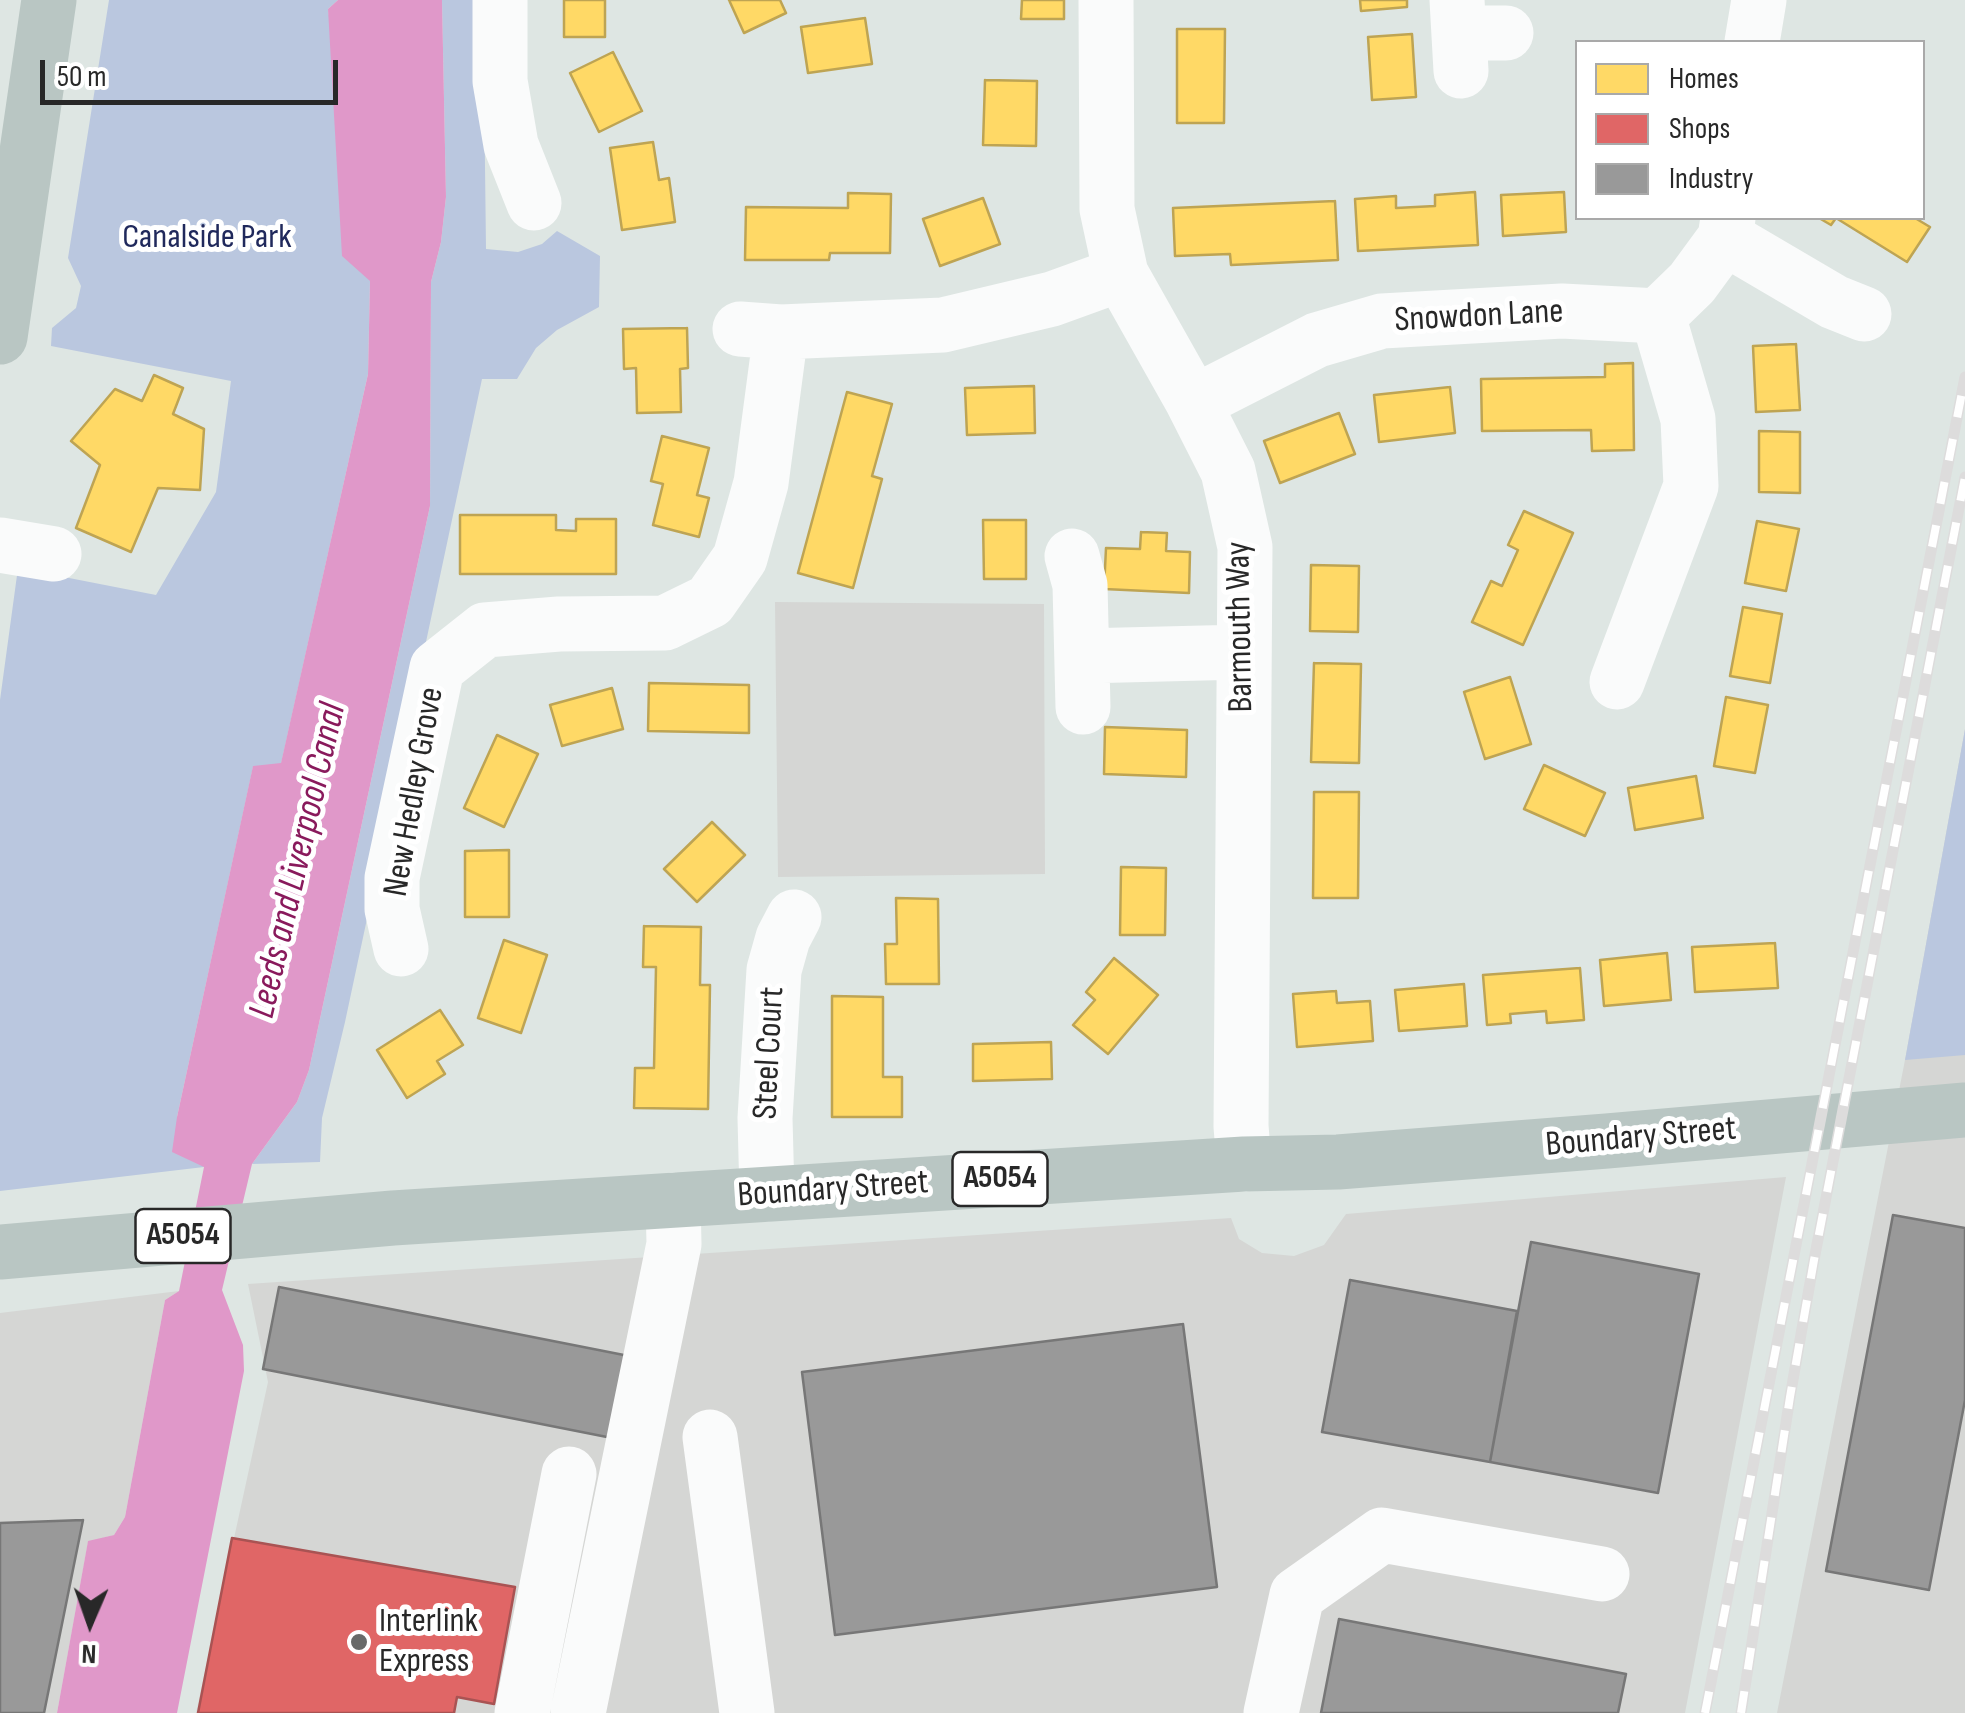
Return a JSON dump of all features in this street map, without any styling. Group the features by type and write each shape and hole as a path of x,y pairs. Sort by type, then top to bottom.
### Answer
{"main road":[{"path":"0,337 49,0"},
{"name":"Boundary Street","path":"0,1252 305,1225 673,1200 1244,1164 1338,1162 1965,1110"}],"street":[{"path":"500,0 500,80 511,145 534,203"},
{"name":"Barmouth Way","path":"1106,0 1107,209 1121,274 1228,471 1244,547 1241,1126 1244,1164"},
{"path":"1752,40 1758,0"},
{"path":"1617,682 1691,486 1688,419 1658,316 1692,283 1726,228 1834,302 1864,314"},
{"name":"New Hedley Grove","path":"400,950 392,910 392,878 437,668 484,630 664,622 710,601 740,558 761,484 761,330 943,326 1052,299 1121,274"},
{"name":"Snowdon Lane","path":"1192,400 1208,396 1317,340 1382,321 1562,311 1658,316"},
{"path":"0,545 54,554"},
{"path":"1072,556 1080,586 1082,682 1244,652"},
{"name":"Steel Court","path":"766,1194 765,1118 774,970 794,917"},
{"path":"578,1713 674,1244 673,1200"},
{"path":"710,1437 746,1713"},
{"path":"522,1713 569,1474"},
{"path":"1271,1713 1296,1595 1382,1534 1602,1574"}],"shaded area":[{"path":"775,602 1044,604 1045,874 778,877"},
{"path":"1965,729 1965,1713 1777,1713 1905,1060"},
{"path":"1786,1177 1685,1713 196,1713 268,1382 248,1284 1231,1218 1239,1239 1262,1253 1294,1256 1324,1245 1346,1214"},
{"path":"179,1291 165,1300 125,1517 114,1535 88,1542 57,1713 0,1713 0,1313"}],"green space":[{"name":"Canalside Park","path":"109,0 338,0 328,9 370,281 368,374 281,764 253,767 177,1117 204,1167 0,1191 0,700 18,568 156,595 216,492 231,381 51,346 52,328 76,308 81,286 68,258"},
{"path":"442,0 483,0 486,249 518,252 542,244 557,231 600,256 599,307 557,330 536,348 517,379 482,379 322,1118 320,1162 252,1164 297,1102 309,1070 430,506 431,282 446,197"},
{"path":"1965,729 1965,1055 1905,1060"}],"water":[{"name":"Leeds and Liverpool Canal","path":"338,0 442,0 446,197 431,282 430,506 309,1070 297,1102 252,1164 222,1290 243,1345 244,1371 177,1713 57,1713 88,1541 114,1535 125,1517 165,1300 179,1291 204,1167 172,1152 177,1117 253,766 281,763 368,374 370,281 342,256 328,9"}],"building: Homes":[{"path":"564,0 605,0 605,37 564,37"},
{"path":"729,0 780,0 786,13 744,33"},
{"path":"1022,0 1064,0 1064,19 1021,19"},
{"path":"1360,0 1407,0 1407,7 1361,11"},
{"path":"865,18 872,64 808,73 801,27"},
{"path":"1177,29 1225,29 1224,123 1177,123"},
{"path":"1412,34 1416,97 1372,100 1368,37"},
{"path":"613,52 642,111 599,132 570,73"},
{"path":"985,80 1037,81 1036,146 983,145"},
{"path":"653,142 659,180 669,178 675,222 622,230 610,148"},
{"path":"1475,192 1478,245 1358,251 1355,199 1396,196 1396,208 1435,206 1435,195"},
{"path":"1564,192 1566,232 1503,236 1501,195"},
{"path":"848,193 891,194 890,253 830,253 829,260 745,260 746,207 848,208"},
{"path":"983,198 1000,244 940,266 923,219"},
{"path":"1335,201 1338,260 1231,265 1230,254 1175,256 1173,208"},
{"path":"1839,220 1918,220 1930,227 1907,262"},
{"path":"687,328 688,368 680,369 681,412 637,413 636,368 624,369 623,329"},
{"path":"1796,344 1800,410 1756,412 1753,346"},
{"path":"1633,363 1634,450 1592,451 1591,430 1482,431 1481,379 1605,377 1605,364"},
{"path":"154,375 183,388 173,414 204,429 200,490 158,488 131,552 76,528 100,465 71,441 115,389 142,401"},
{"path":"1034,386 1035,433 967,435 965,388"},
{"path":"1450,387 1455,433 1379,442 1374,395"},
{"path":"847,392 892,404 872,476 882,479 853,588 798,573"},
{"path":"1339,413 1355,454 1280,483 1264,441"},
{"path":"1759,431 1800,432 1800,493 1759,492"},
{"path":"662,436 709,448 697,495 709,498 699,537 653,525 663,484 651,481"},
{"path":"1524,511 1573,533 1523,645 1472,622 1491,581 1502,586 1518,550 1508,545"},
{"path":"460,515 556,515 556,530 576,531 576,519 616,519 616,574 460,574"},
{"path":"983,520 1026,520 1026,579 984,579"},
{"path":"1757,521 1799,529 1786,591 1745,583"},
{"path":"1141,532 1167,533 1166,551 1190,552 1189,593 1104,589 1106,548 1140,549"},
{"path":"1311,565 1359,566 1358,632 1310,631"},
{"path":"1743,607 1782,614 1770,683 1730,676"},
{"path":"1314,663 1361,664 1359,763 1311,762"},
{"path":"1510,677 1531,744 1485,759 1464,692"},
{"path":"649,683 749,685 749,733 648,731"},
{"path":"612,688 623,729 562,746 550,705"},
{"path":"1726,697 1768,705 1755,773 1714,766"},
{"path":"1105,727 1187,730 1186,777 1104,774"},
{"path":"497,735 538,754 504,827 464,808"},
{"path":"1544,765 1605,793 1585,836 1524,809"},
{"path":"1696,776 1703,818 1635,830 1628,788"},
{"path":"1314,792 1359,792 1358,898 1313,898"},
{"path":"712,822 745,855 697,902 664,869"},
{"path":"509,850 509,917 465,917 465,851"},
{"path":"1121,867 1166,868 1165,935 1120,935"},
{"path":"896,898 938,899 939,984 886,984 885,944 897,944"},
{"path":"644,926 701,927 700,985 710,985 708,1109 634,1108 635,1068 654,1068 656,967 643,967"},
{"path":"504,940 547,955 521,1033 478,1018"},
{"path":"1775,943 1778,988 1695,992 1692,947"},
{"path":"1667,953 1671,1000 1604,1006 1600,960"},
{"path":"1114,958 1158,995 1108,1054 1073,1025 1095,1000 1086,992"},
{"path":"1580,968 1584,1020 1547,1023 1546,1011 1510,1014 1511,1023 1487,1025 1483,975"},
{"path":"1464,984 1467,1026 1399,1031 1395,990"},
{"path":"1336,991 1337,1003 1370,1001 1373,1041 1297,1047 1293,994"},
{"path":"832,996 883,997 883,1077 902,1077 902,1117 832,1117"},
{"path":"440,1010 463,1045 437,1061 445,1074 407,1098 377,1050"},
{"path":"1051,1042 1052,1079 973,1081 973,1044"}],"building: Shops":[{"name":"Interlink Express","path":"232,1538 515,1587 494,1704 457,1697 454,1713 198,1713"}],"building: Industry":[{"path":"1893,1215 1965,1228 1965,1400 1929,1590 1826,1571"},
{"path":"1531,1242 1699,1274 1658,1493 1490,1462"},
{"path":"1350,1280 1517,1311 1490,1462 1322,1432"},
{"path":"279,1287 634,1357 617,1439 263,1369"},
{"path":"1183,1324 1217,1587 835,1635 802,1372"},
{"path":"83,1520 44,1713 0,1713 0,1523"},
{"path":"1339,1619 1626,1674 1618,1713 1321,1713"}],"railway":[{"path":"1705,1713 1965,377"},
{"path":"1741,1713 1814,1260 1965,477"}],"place":[{"name":"Interlink Express","path":"359,1642"}]}
